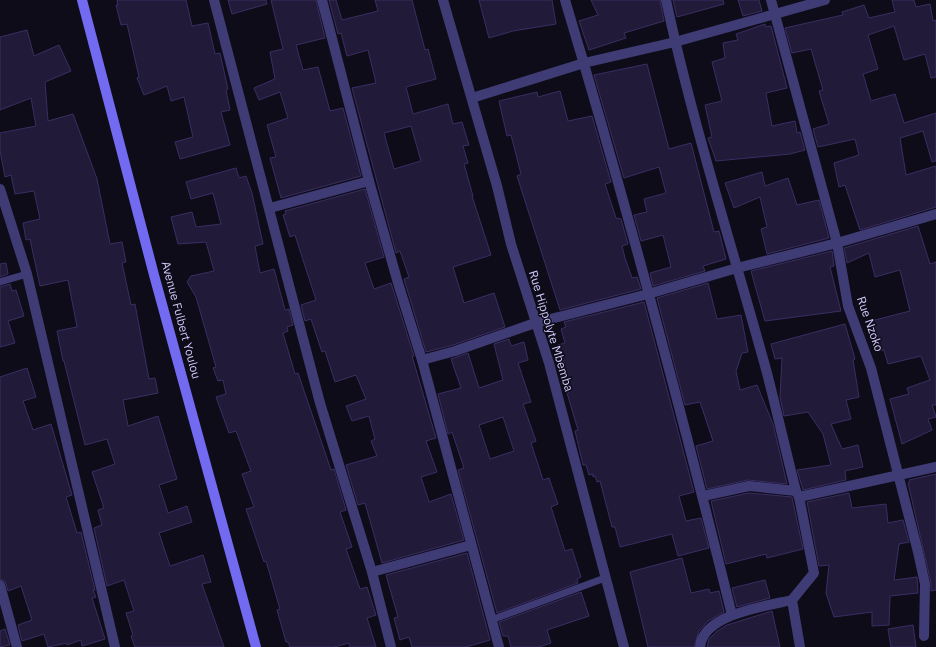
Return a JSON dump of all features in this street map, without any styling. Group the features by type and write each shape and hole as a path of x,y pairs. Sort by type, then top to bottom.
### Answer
{"main road":[{"name":"Avenue Fulbert Youlou","path":"82,0 154,275 256,647"}],"street":[{"path":"214,0 270,208 320,403 372,572 391,647"},
{"path":"322,0 369,181 422,360 499,647"},
{"name":"Rue Hippolyte Mbemba","path":"443,0 472,98 511,244 549,363 624,647"},
{"path":"565,0 648,294 732,615"},
{"path":"666,0 675,42 767,374 798,494 814,573 792,600 732,615 707,631 701,639 700,647"},
{"name":"Rue Nzoko","path":"771,0 837,243 848,306 871,368 899,474 925,584 924,636"},
{"path":"472,98 584,63 675,42 825,0"},
{"path":"270,208 369,181"},
{"path":"0,189 27,274 114,647"},
{"path":"422,360 455,351 535,323 648,294 737,268 837,243 936,214"},
{"path":"702,496 749,486 798,494 936,467"},
{"path":"372,572 471,545"},
{"path":"0,584 17,647"},
{"path":"792,600 800,647"}],"lane":[{"path":"0,282 27,274"},
{"path":"491,620 605,578"}],"building":[{"path":"117,0 186,0 192,26 208,23 215,54 220,53 228,89 226,90 230,110 221,112 230,145 180,159 175,142 193,137 184,97 171,101 167,86 144,95 137,78 139,77 127,24 121,25 116,5 118,5"},
{"path":"228,0 266,0 267,4 232,14"},
{"path":"271,0 316,0 325,38 296,45 303,70 318,67 330,111 343,108 361,176 281,198 270,158 276,157 267,125 288,118 280,92 259,100 254,88 275,79 270,52 283,49"},
{"path":"329,0 336,0 342,20 378,11 375,0 412,0 425,50 428,49 436,79 406,87 413,114 448,104 453,124 462,122 469,145 463,146 468,163 464,164 472,196 491,255 453,267 464,303 494,293 505,327 453,345 426,352 404,279 409,277 400,251 396,253 352,88 376,83 368,50 347,56 341,33 338,34","holes":["411,126 421,161 394,169 384,133"]},
{"path":"479,0 552,0 556,24 513,31 489,38"},
{"path":"591,0 660,0 664,21 624,33 626,38 589,50 579,21 598,15"},
{"path":"673,0 723,0 724,4 677,17"},
{"path":"738,0 759,0 762,11 743,16"},
{"path":"892,0 914,0 916,7 930,4 933,21 936,20 936,77 931,78 925,54 904,60 894,26 868,35 878,69 863,74 871,101 895,94 904,123 936,113 936,161 932,162 923,131 900,138 906,175 936,166 936,207 860,230 845,185 839,187 834,163 859,155 855,139 818,147 813,129 829,124 819,91 823,90 811,49 792,53 785,28 843,15 842,12 864,5 869,18 895,12"},
{"path":"765,24 766,27 771,26 787,88 766,93 772,126 795,121 797,133 800,132 805,150 790,154 716,161 708,138 712,137 705,105 722,101 712,62 725,58 723,43 738,40 736,34"},
{"path":"27,30 34,56 59,45 71,71 45,82 48,121 73,114 97,179 110,244 122,242 126,262 122,263 131,305 135,304 149,379 155,378 158,393 123,400 128,426 158,416 177,479 159,485 168,513 187,506 192,522 159,533 170,566 203,555 211,582 202,584 224,647 135,647 126,613 134,611 124,580 107,586 94,528 102,525 98,510 104,508 92,472 115,464 107,439 85,445 63,361 57,331 77,327 68,280 40,286 30,239 26,240 23,223 40,219 34,191 15,194 11,175 5,177 0,151 0,133 36,126 31,98 0,110 0,37"},
{"path":"647,64 669,149 691,143 714,232 719,231 726,259 703,266 705,271 653,286 650,273 671,267 663,235 641,241 634,215 647,212 644,199 666,193 659,167 624,178 594,75"},
{"path":"560,91 568,121 592,116 611,182 605,184 616,218 621,219 628,244 622,246 625,258 632,278 637,277 641,289 560,310 517,176 521,174 511,135 507,136 499,101 537,92 538,97"},
{"path":"236,168 239,178 246,176 252,193 263,244 255,246 260,273 274,269 285,310 289,309 293,325 287,327 288,331 283,333 295,374 298,373 331,470 334,469 346,510 340,512 352,547 346,549 360,589 367,587 376,615 367,618 376,647 350,647 349,643 334,647 290,647 288,642 286,642 277,610 280,609 266,561 264,562 246,509 254,507 242,474 251,471 236,431 229,433 216,397 226,394 223,380 218,381 213,368 216,367 196,297 187,282 191,276 214,271 206,242 178,244 171,217 192,212 196,227 221,224 213,193 191,199 186,182"},
{"path":"762,172 765,186 788,178 797,205 819,200 829,238 767,254 761,229 767,227 760,197 734,208 725,183"},
{"path":"365,189 384,257 365,263 374,289 391,283 414,356 412,356 436,438 426,441 437,472 421,477 429,502 451,494 464,540 382,563 365,503 358,505 346,465 377,456 371,441 375,439 369,416 352,421 346,406 366,399 356,375 335,382 325,351 322,352 311,319 305,321 301,305 316,300 295,235 290,237 283,215 286,214 285,211"},
{"path":"918,226 930,264 936,262 936,405 932,405 936,417 928,419 932,430 902,444 890,399 909,394 907,388 930,380 921,356 888,364 884,350 878,351 871,321 910,311 900,270 875,277 869,253 847,263 844,248"},
{"path":"832,251 834,266 830,267 841,311 765,321 751,271"},
{"path":"6,263 8,274 0,277 0,264"},
{"path":"708,283 717,319 741,315 748,352 742,353 736,371 740,390 757,385 773,424 787,484 748,480 707,489 696,446 713,441 700,402 685,405 657,298"},
{"path":"10,284 12,291 16,290 24,316 8,321 15,343 0,347 0,287"},
{"path":"644,302 694,492 679,496 686,521 701,518 709,548 678,556 672,534 620,547 615,527 612,527 600,481 597,482 595,476 593,477 593,474 589,475 586,465 583,465 575,431 578,430 567,393 569,392 561,364 564,363 558,345 565,343 561,329 566,327 564,322"},
{"path":"845,324 855,359 853,360 859,397 846,400 851,419 831,424 842,449 858,445 863,467 845,471 846,480 803,490 797,470 831,465 823,434 808,412 784,416 780,397 782,358 775,359 771,344"},
{"path":"509,339 511,346 524,342 528,360 518,363 531,402 523,404 536,441 531,443 543,480 549,478 558,504 551,507 565,551 572,549 581,577 577,579 578,583 497,613 458,470 464,468 452,432 448,434 438,394 461,388 451,359 468,353 479,388 503,380 494,344","holes":["503,417 514,451 490,459 479,425"]},
{"path":"27,368 36,397 23,401 33,430 51,424 72,495 66,497 77,533 81,532 95,590 93,590 96,597 92,598 105,639 82,646 81,640 67,645 67,643 48,647 44,634 22,641 18,625 32,620 21,586 8,591 5,581 0,579 0,377"},
{"path":"936,474 936,590 931,591 931,583 908,483 910,482 909,480"},
{"path":"749,493 792,497 803,549 767,558 766,554 726,564 711,501"},
{"path":"849,493 852,508 886,504 888,523 903,520 909,542 899,544 894,580 917,577 918,593 890,596 889,625 872,626 872,612 834,617 826,593 829,565 819,566 807,502"},
{"path":"467,553 490,640 466,647 412,647 409,637 400,640 394,618 398,617 386,575"},
{"path":"682,558 691,593 709,589 710,593 719,591 724,612 708,621 699,631 694,647 648,647 630,572"},
{"path":"765,580 770,598 737,607 732,588"},
{"path":"581,592 589,616 547,630 551,643 539,647 511,647 508,636 503,636 499,622"},
{"path":"772,611 780,647 707,647 709,639 716,632 727,625"},
{"path":"913,625 916,647 891,647 888,629"},
{"path":"5,629 10,645 0,647 0,631"}]}
